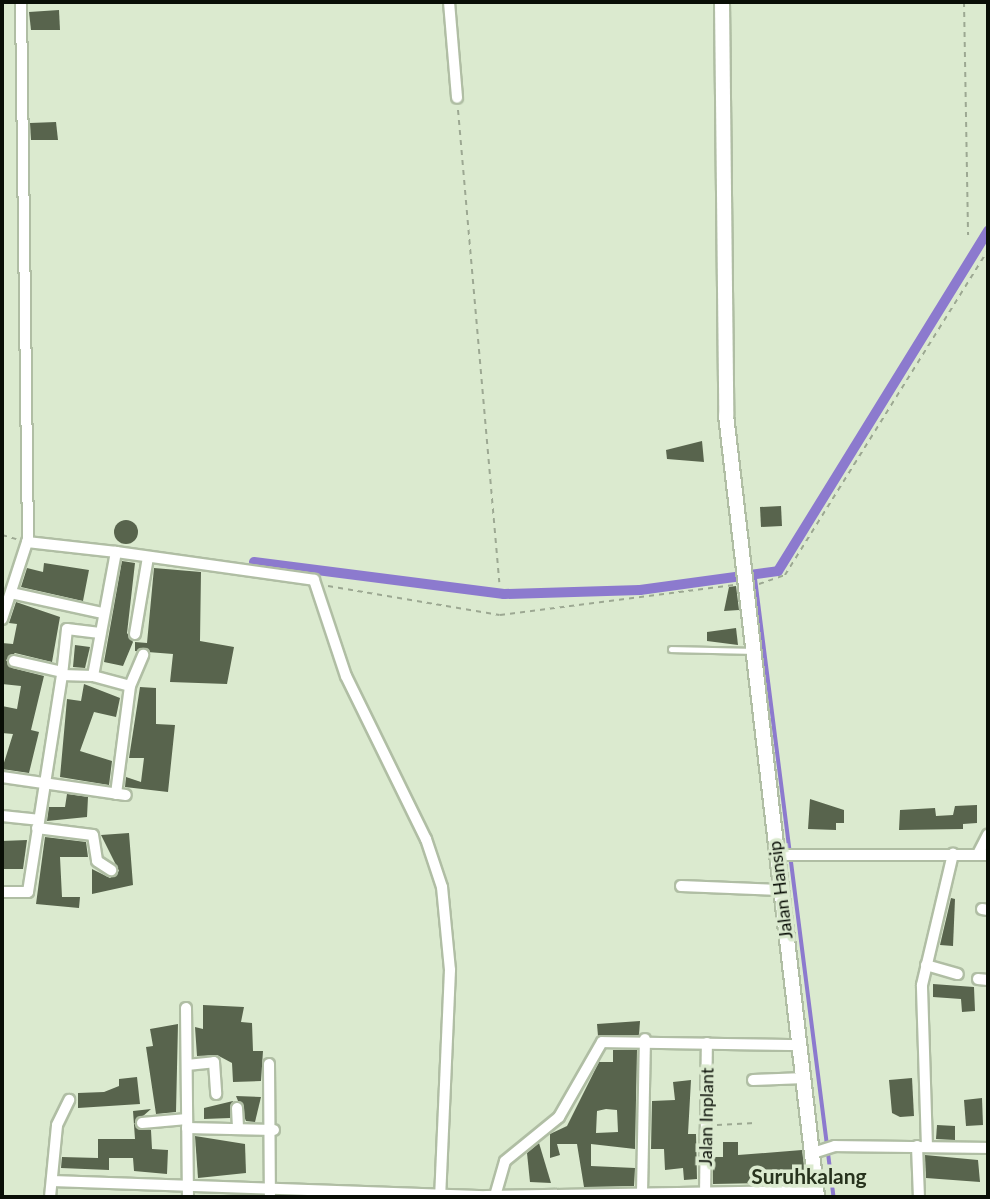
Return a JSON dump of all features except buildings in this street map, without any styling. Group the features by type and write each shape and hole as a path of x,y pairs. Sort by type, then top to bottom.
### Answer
{"street":[{"path":"2,619 27,540 28,521 21,2"},
{"path":"449,2 457,99"},
{"name":"Jalan Hansip","path":"722,2 723,350 753,651 783,853 780,890 805,1078 824,1150 817,1194"},
{"path":"27,540 310,579 346,676 426,839 442,887 450,970 440,1196"},
{"path":"93,676 116,552"},
{"path":"135,634 148,557"},
{"path":"11,593 103,612"},
{"path":"2,892 28,892 67,629 100,634"},
{"path":"2,777 121,795 130,686 143,655"},
{"path":"14,660 62,674 93,676 130,686"},
{"path":"2,816 93,835 97,861 111,870"},
{"path":"783,853 983,854 988,834"},
{"path":"919,1197 926,965 953,854"},
{"path":"681,886 780,890"},
{"path":"926,965 958,974"},
{"path":"186,1008 188,1193"},
{"path":"489,1196 505,1161 559,1118 599,1044 645,1040 800,1045"},
{"path":"642,1192 645,1040"},
{"name":"Jalan Inplant","path":"705,1194 707,1043"},
{"path":"187,1065 215,1062 216,1094"},
{"path":"269,1064 274,1130 270,1194"},
{"path":"753,1080 805,1078"},
{"path":"50,1197 57,1125 69,1100"},
{"path":"237,1108 238,1128"},
{"path":"142,1123 187,1123 274,1130"},
{"path":"824,1150 922,1146 988,1148"},
{"path":"52,1181 125,1184 188,1193 440,1196 642,1192 817,1194"},
{"path":"124,1197 125,1184"}],"lane":[{"path":"671,649 753,651"}],"path":[{"path":"964,2 968,235"},
{"path":"457,99 499,582"},
{"path":"764,583 785,575 988,250"},
{"path":"2,535 27,540"},
{"path":"310,579 356,593 500,615 709,587 747,585"},
{"path":"706,1125 755,1123"}],"waterway":[{"path":"254,562 504,594 640,590 778,571 988,231"},
{"path":"755,575 834,1197"}],"district":[{"name":"Suruhkalang","path":"809,1176"}]}
